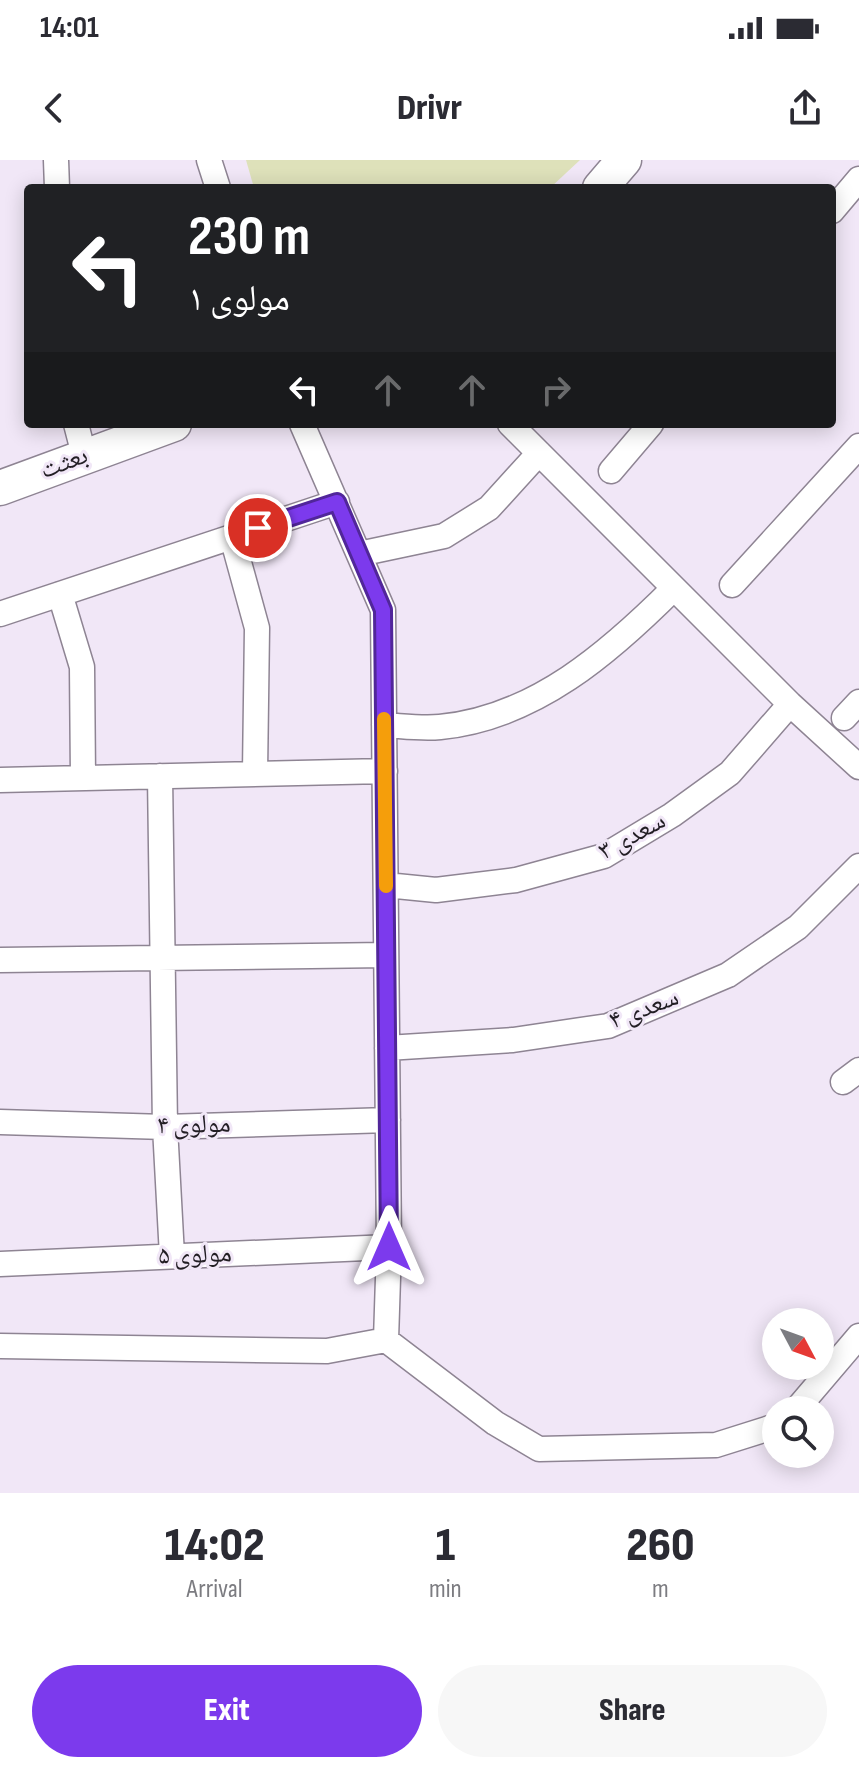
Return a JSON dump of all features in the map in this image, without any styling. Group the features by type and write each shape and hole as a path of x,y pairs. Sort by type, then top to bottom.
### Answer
{"street":[{"path":"56,160 57,184"},
{"path":"209,160 217,184"},
{"path":"603,184 624,160"},
{"path":"836,206 859,179"},
{"name":"بعثت","path":"0,488 80,440 150,428"},
{"path":"304,428 383,610 389,1247 386,1340"},
{"path":"514,428 790,704 859,767"},
{"path":"611,471 648,428"},
{"path":"732,585 859,446"},
{"path":"359,554 444,536 489,508 539,453"},
{"path":"0,614 337,502"},
{"path":"232,537 257,628 255,773"},
{"path":"384,725 439,728 480,720 550,691 623,638 674,588"},
{"path":"60,594 82,667 83,778"},
{"name":"سعدی ۳","path":"386,885 436,890 516,880 604,856 672,815 730,773 790,704"},
{"path":"0,780 385,771"},
{"path":"160,776 165,1127 172,1256"},
{"name":"سعدی ۴","path":"387,1048 513,1040 608,1026 728,975 798,927 859,866"},
{"path":"0,960 386,955"},
{"name":"مولوی ۴","path":"0,1122 165,1127 388,1120"},
{"name":"مولوی ۵","path":"0,1264 389,1247"},
{"path":"808,1396 859,1336"},
{"path":"0,1346 327,1351 386,1340 495,1423 539,1449 716,1445 762,1430"}],"green space":[{"path":"246,160 580,160 554,184 253,184"}],"slow traffic":[{"path":"384,719 386,886"}],"route":[{"path":"258,528 337,502 383,610 389,1247"}]}
